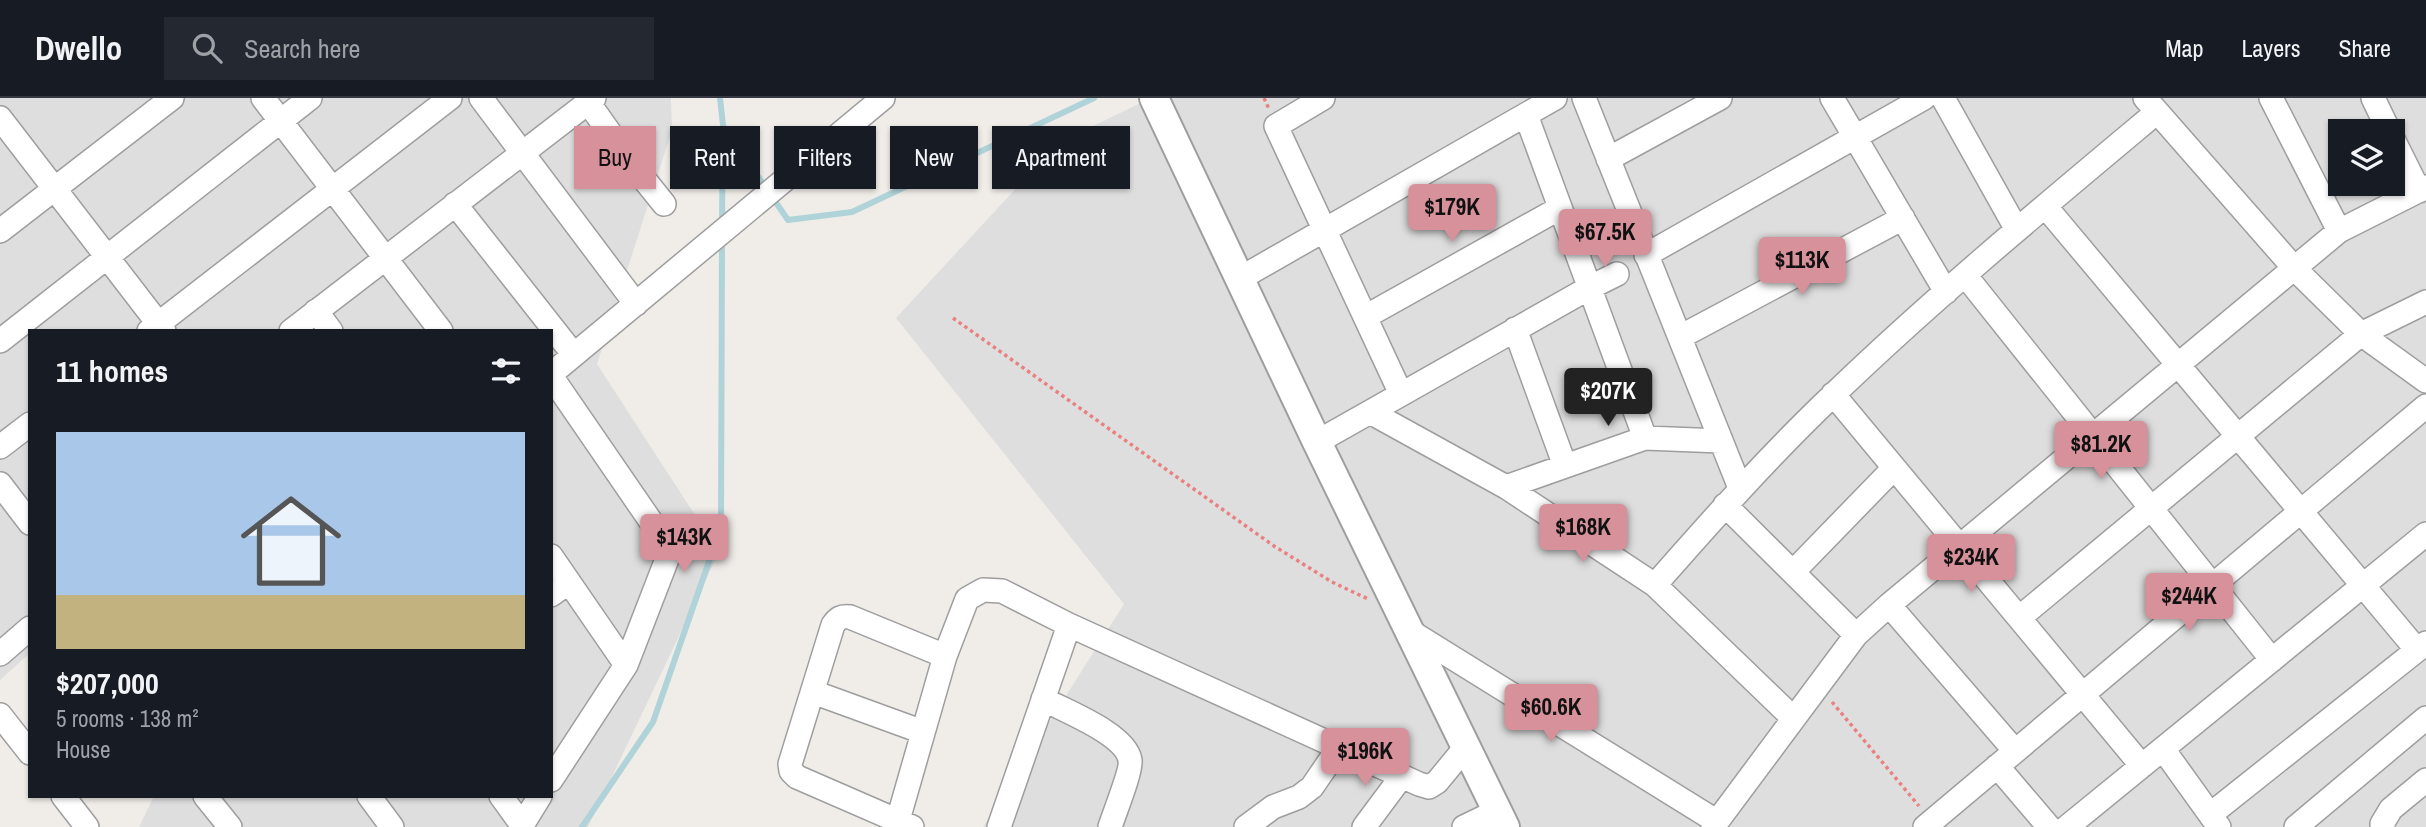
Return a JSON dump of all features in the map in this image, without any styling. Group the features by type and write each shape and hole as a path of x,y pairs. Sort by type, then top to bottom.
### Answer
{"street":[{"path":"0,231 172,98"},
{"path":"263,98 439,329"},
{"path":"0,341 310,98"},
{"path":"0,118 157,328 450,98"},
{"path":"481,98 636,304"},
{"path":"1154,98 1317,442 1501,819 1464,827"},
{"path":"1323,98 1276,126 1401,394"},
{"path":"1239,279 1555,98"},
{"path":"1584,98 1721,441 1733,497 1793,572 1856,635"},
{"path":"1608,159 1720,98"},
{"path":"1832,98 1946,292"},
{"path":"1646,255 1924,98"},
{"path":"1943,98 2017,230"},
{"path":"2271,98 2339,231"},
{"path":"2373,98 2383,119"},
{"path":"294,329 591,100 631,163 664,204"},
{"path":"553,373 875,101"},
{"path":"1655,585 1733,497 1833,394 2045,206 2151,105 2295,269 2361,334 2426,381"},
{"path":"1526,115 1645,438"},
{"path":"1405,622 1715,824 1856,635 1959,546 2339,231 2422,189 2405,160"},
{"path":"455,204 574,355"},
{"path":"2045,206 2363,585 2422,646 2215,821 2163,749"},
{"path":"1366,317 1560,208"},
{"path":"1680,337 1903,219"},
{"path":"1317,442 1617,274"},
{"path":"1965,275 2272,660"},
{"path":"2019,618 2361,334 2426,302"},
{"path":"316,311 330,329"},
{"path":"1515,329 1565,466"},
{"path":"553,378 654,526 664,544 667,559 625,665 553,777"},
{"path":"1833,394 2142,766"},
{"path":"1928,824 2426,406"},
{"path":"1370,412 1506,487 1655,585 1793,718"},
{"path":"0,447 28,426"},
{"path":"1506,487 1645,438 1721,441"},
{"path":"1793,572 1894,468"},
{"path":"0,484 28,520"},
{"path":"2072,826 2426,534"},
{"path":"553,563 560,588 625,665"},
{"path":"945,656 850,617 837,619 790,764 791,771 797,777 905,824 923,732 945,656 967,600 983,590 1002,591 1069,625 1429,787 1437,782 1465,748"},
{"path":"1889,605 2015,751"},
{"path":"999,827 1069,625"},
{"path":"0,654 28,630"},
{"path":"813,692 923,732"},
{"path":"1044,699 1112,736 1126,750 1131,762 1110,827"},
{"path":"0,715 28,750"},
{"path":"2296,827 2426,718"},
{"path":"1246,827 1273,807 1299,797 1312,788 1339,746"},
{"path":"1997,766 2049,827"},
{"path":"1364,827 1402,776"},
{"path":"2383,827 2382,824 2391,809 2426,780"},
{"path":"65,798 87,827"},
{"path":"207,798 230,827"},
{"path":"370,798 392,827"},
{"path":"502,798 521,826 539,798"}],"path":[{"path":"953,318 1274,546 1405,622"},
{"path":"1818,686 1928,824"}],"shaded area":[{"path":"0,98 671,98 670,136 656,180 656,126 574,126 574,189 653,189 597,364 719,552 588,827 139,827 153,798 553,798 553,329 28,329 28,655 0,680"},
{"path":"1151,98 2426,98 2426,827 983,827 1124,604 896,318 1015,189 1130,189 1130,126 1093,126"}],"waterway":[{"path":"720,98 723,125 722,222"},
{"path":"760,179 788,220 852,212 1094,98"},
{"path":"582,827 653,722 721,527 722,240"}]}
